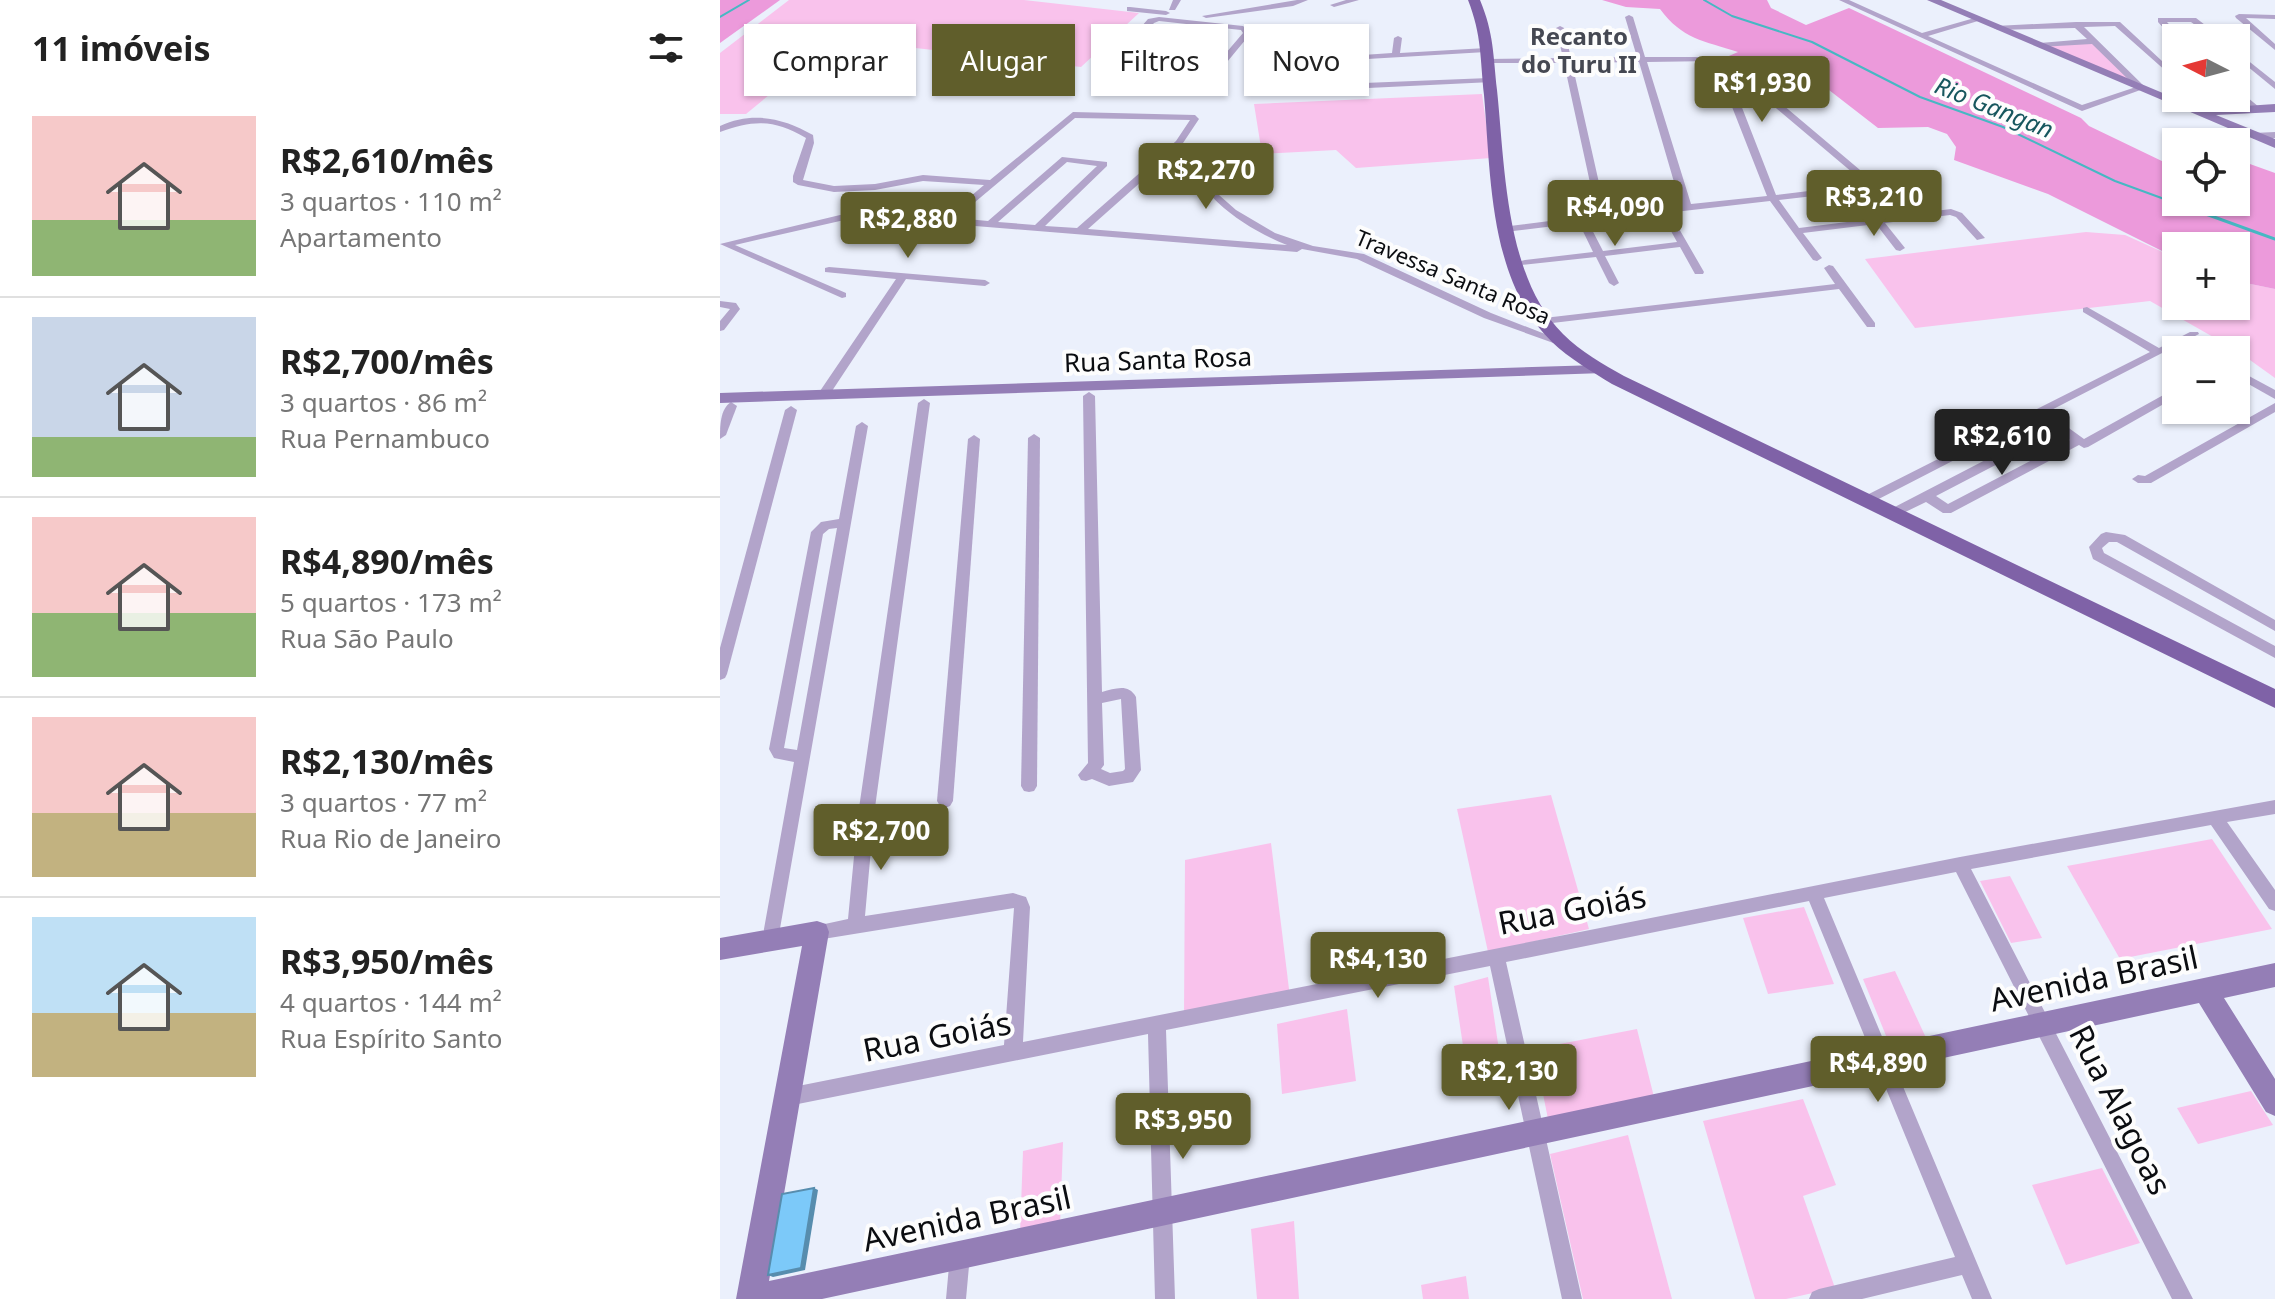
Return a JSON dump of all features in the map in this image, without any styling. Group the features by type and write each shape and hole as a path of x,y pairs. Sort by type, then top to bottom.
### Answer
{"main road":[{"path":"1474,0 1484,21 1505,229 1516,277 1544,321 1563,343 1598,370 2275,699"}],"street":[{"path":"1225,0 1231,9"},
{"path":"1128,4 1202,20 1248,31 1210,77 1111,67 1151,21 1202,20 1304,0"},
{"path":"1334,5 1355,0"},
{"path":"1843,0 2082,108 2142,88"},
{"path":"1932,0 2162,97"},
{"path":"2275,17 2239,16 2275,48"},
{"path":"1629,17 1687,208"},
{"path":"1922,35 1975,19"},
{"path":"2162,25 2159,22 2174,19 2200,24"},
{"path":"1998,28 2107,22 2121,26 2162,65"},
{"path":"2076,24 2142,88"},
{"path":"1560,28 1602,218"},
{"path":"1396,55 1398,38"},
{"path":"2040,45 2094,41"},
{"path":"1369,57 1396,55 1487,64 1701,57 1720,61 1741,74 1874,186 1505,229"},
{"path":"1720,61 1773,199 1817,258"},
{"path":"1369,86 1393,85 1487,64"},
{"path":"2250,65 2275,86"},
{"path":"1393,70 1393,85"},
{"path":"2250,104 2256,109"},
{"path":"2250,109 2275,108"},
{"path":"2195,112 2275,144"},
{"path":"949,219 1073,115 1194,118 1179,143 1080,231"},
{"path":"720,129 750,119 771,121 803,133 811,141 797,176 798,182 834,189 875,187 923,178 992,183"},
{"path":"2254,136 2275,135"},
{"name":"Travessa Santa Rosa","path":"1179,143 1197,178 1219,200 1270,233 1314,249 1362,256 1477,313 1563,343"},
{"path":"991,223 1065,159 1104,164 1038,227"},
{"path":"834,189 840,218"},
{"path":"1856,194 1900,248"},
{"path":"1797,231 1951,212 1959,215 1980,238"},
{"path":"722,243 840,218 877,215 1314,249"},
{"path":"1582,220 1614,283"},
{"path":"1671,222 1699,272"},
{"path":"722,243 842,295"},
{"path":"1525,263 1683,244"},
{"path":"1829,268 1871,325"},
{"path":"829,270 985,283"},
{"path":"824,394 903,276"},
{"path":"1544,321 1842,286"},
{"path":"720,304 732,305 735,309 720,328"},
{"path":"2087,310 2158,352"},
{"path":"1865,501 2194,334"},
{"name":"Rua Santa Rosa","path":"726,402 824,394 1598,370"},
{"path":"2250,380 2275,395"},
{"path":"1089,396 1096,765 1089,774 1109,780 1128,777 1133,770 1129,697 1123,693 1095,699"},
{"path":"2084,444 2162,400"},
{"path":"720,435 726,402"},
{"path":"856,926 867,808 924,403"},
{"path":"2138,479 2147,480 2275,407"},
{"path":"720,674 791,410"},
{"path":"772,934 862,426"},
{"path":"1891,514 2055,429 2062,429 2079,440 1947,510 1927,496"},
{"path":"1029,780 1034,438"},
{"path":"945,794 974,439"},
{"path":"804,757 779,754 776,749 817,532 826,525 845,523"},
{"path":"2275,626 2120,538 2106,537 2095,547 2098,556 2275,653"},
{"name":"Rua Goiás","path":"788,1097 1960,864 2275,807"},
{"path":"2215,818 2275,904"},
{"name":"Rua Alagoas","path":"1960,864 2183,1299"},
{"path":"1814,893 1982,1299"},
{"path":"720,949 772,934 817,932 1013,900 1020,902 1013,1052"},
{"path":"752,1299 817,932"},
{"path":"1496,956 1572,1299"},
{"name":"Avenida Brasil","path":"752,1299 2275,975"},
{"path":"2205,990 2275,1103"},
{"path":"1157,1023 1165,1299"},
{"path":"956,1299 960,1255"},
{"path":"1819,1299 1967,1264"}],"shaded area":[{"path":"720,0 780,0 744,24 720,43"},
{"path":"789,0 1024,0 1139,13 1127,24 1091,24 1091,58 1081,67 1075,66 1075,24 932,24 932,50 916,48 916,24 758,24"},
{"path":"1602,0 1767,0 1771,8 1806,25 1849,8 2081,118 2089,126 2162,161 2162,216 2250,216 2250,164 2275,173 2275,289 2250,284 2250,232 2162,232 2162,251 2048,194 1954,160 1956,147 1947,134 1928,127 1878,128 1807,73 1763,56 1722,59 1738,52 1685,33 1660,9 1626,7"},
{"path":"744,35 744,96 768,96 746,114 720,114 720,53"},
{"path":"2093,43 2133,82 2047,46"},
{"path":"1482,94 1491,158 1356,168 1336,150 1262,154 1254,104"},
{"path":"2086,232 2125,235 2162,252 2162,308 2150,301 1915,328 1865,259"},
{"path":"2250,284 2275,289 2275,378 2250,360 2250,336 2211,336 2183,320 2250,320"},
{"path":"1551,795 1589,929 1488,952 1457,809"},
{"path":"2212,839 2272,929 2120,959 2067,866"},
{"path":"1271,843 1290,997 1184,1013 1185,860"},
{"path":"2010,876 2042,938 2011,943 1980,881"},
{"path":"1804,907 1834,984 1768,994 1743,918"},
{"path":"1895,971 1927,1040 1891,1048 1863,979"},
{"path":"1488,977 1499,1050 1465,1059 1454,986"},
{"path":"1347,1009 1356,1081 1282,1094 1277,1024"},
{"path":"1637,1029 1655,1101 1550,1129 1534,1049"},
{"path":"2251,1091 2273,1125 2198,1144 2177,1108"},
{"path":"1803,1099 1836,1185 1803,1196 1835,1288 1786,1299 1755,1299 1703,1121"},
{"path":"1628,1135 1672,1299 1583,1299 1550,1154"},
{"path":"1063,1142 1060,1226 1020,1234 1023,1151"},
{"path":"2102,1168 2140,1243 2066,1265 2032,1185"},
{"path":"1294,1221 1299,1299 1257,1299 1251,1229"},
{"path":"1466,1276 1469,1299 1423,1299 1421,1285"}],"building":[{"path":"814,1188 801,1268 768,1275 782,1194"}],"waterway":[{"path":"720,17 749,0"},
{"name":"Rio Gangan","path":"1704,0 1732,16 1812,42 1920,97 2003,127 2115,181 2162,198"},
{"name":"Rio Gangan","path":"2211,216 2275,239"}],"district":[{"name":"Recanto do Turu II","path":"1579,51"}]}
